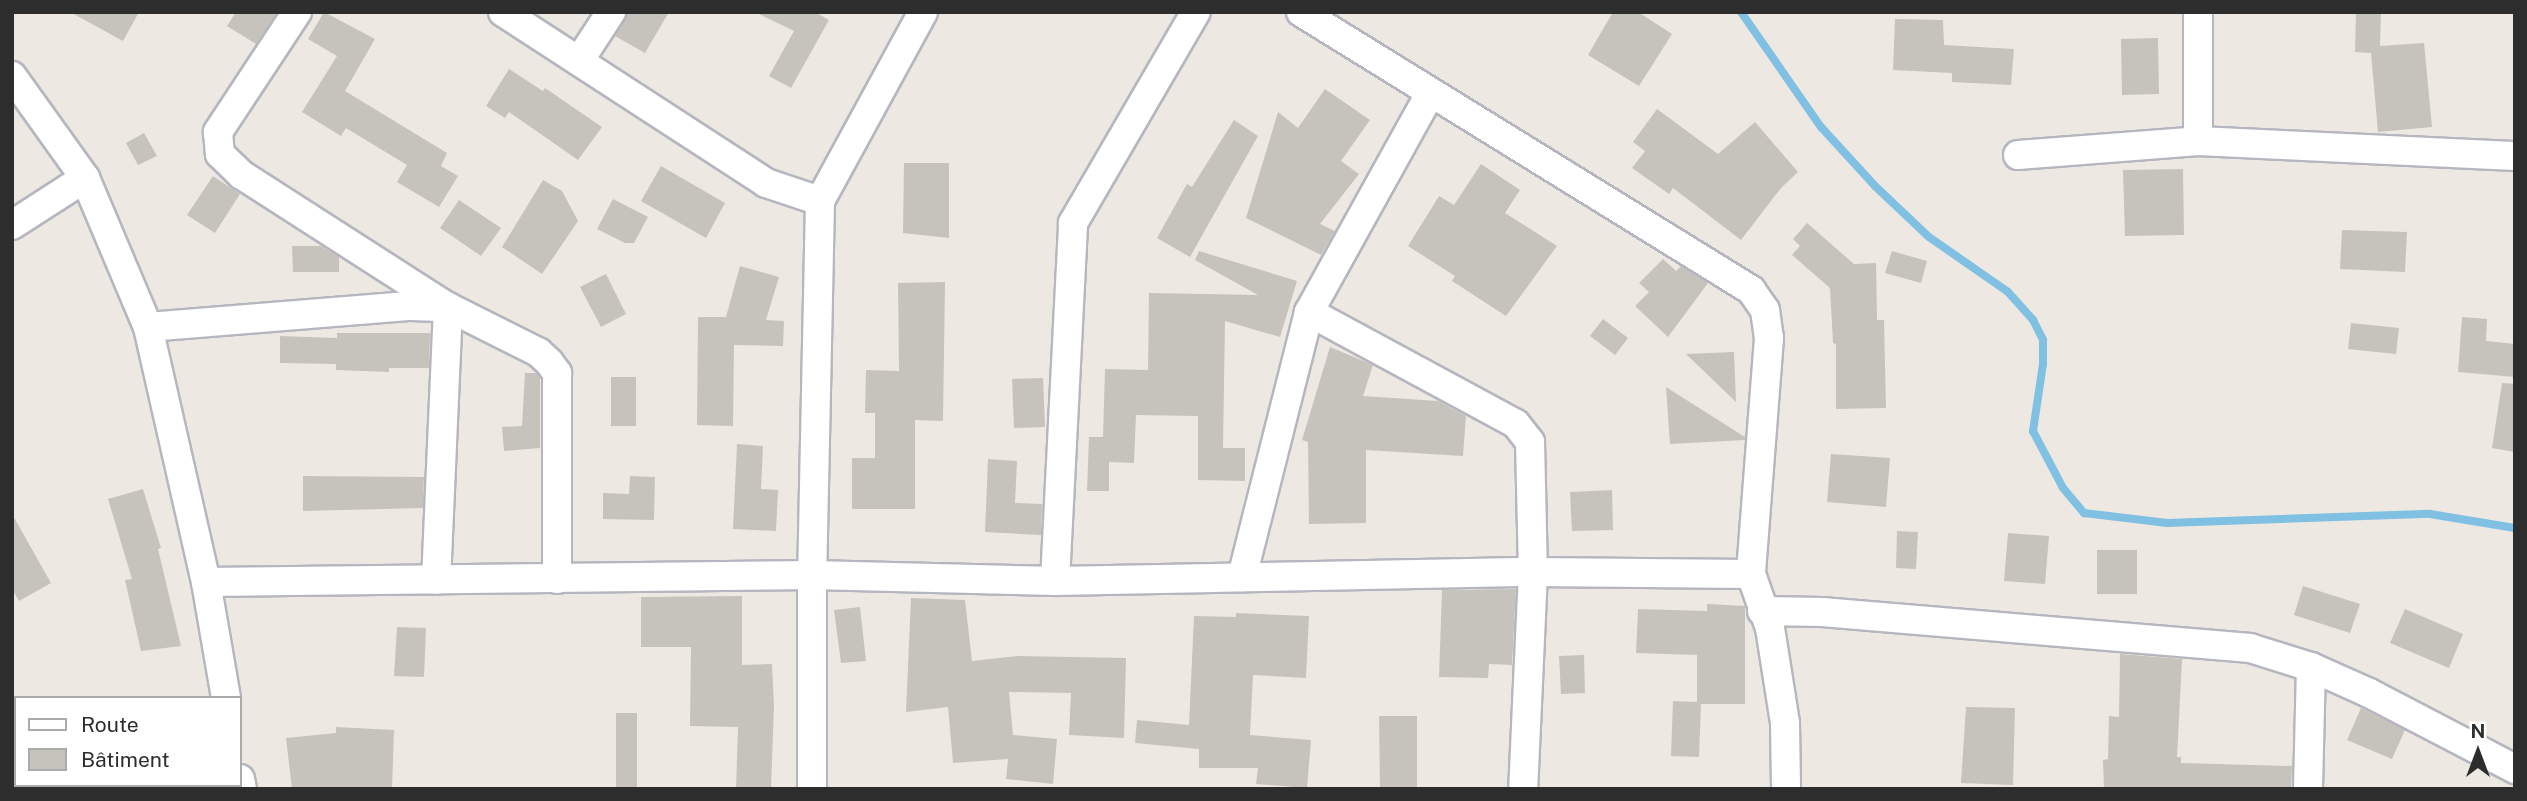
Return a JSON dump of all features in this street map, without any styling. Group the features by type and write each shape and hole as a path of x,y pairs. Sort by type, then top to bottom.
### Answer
{"street":[{"path":"297,12 218,132 220,154 242,175 447,307 538,352 557,373 557,579"},
{"path":"503,12 766,183 820,201"},
{"path":"579,61 611,12"},
{"path":"812,789 812,575 820,201 923,12"},
{"path":"1055,581 1073,223 1196,12"},
{"path":"1301,12 1751,290 1765,310 1769,338 1751,574 1770,628 1784,723 1786,789"},
{"path":"2198,141 2199,12"},
{"path":"12,76 85,178 148,327 206,582 226,696"},
{"path":"1242,577 1308,312 1430,94"},
{"path":"2018,155 2198,141 2515,156"},
{"path":"12,225 85,178"},
{"path":"148,327 411,306 447,307"},
{"path":"436,580 447,307"},
{"path":"1308,312 1516,424 1530,442 1533,572 1523,789"},
{"path":"206,582 812,575 1055,581 1533,572 1751,574"},
{"path":"1762,611 1822,612 2250,648 2311,667 2370,693 2515,769"},
{"path":"2308,789 2311,667"}],"building":[{"path":"70,12 139,12 123,41"},
{"path":"236,12 277,12 256,44 227,26"},
{"path":"324,12 375,39 345,91 447,153 441,166 458,176 439,207 397,182 407,165 346,128 341,136 302,112 337,56 308,39"},
{"path":"628,12 669,12 645,53 615,36"},
{"path":"755,12 815,12 829,20 791,88 769,76 794,31"},
{"path":"1613,12 1638,12 1672,34 1639,86 1588,55"},
{"path":"2356,12 2381,12 2380,46 2424,43 2432,127 2378,132 2371,53 2355,52"},
{"path":"1895,19 1943,20 1944,45 2014,49 2011,85 1952,82 1952,73 1893,70"},
{"path":"2158,38 2159,94 2122,95 2121,39"},
{"path":"509,69 543,91 545,88 602,127 578,160 509,112 505,118 486,106"},
{"path":"1325,89 1370,120 1341,161 1359,174 1320,224 1335,231 1321,255 1246,218 1278,112 1298,128"},
{"path":"1657,109 1718,154 1755,122 1798,172 1781,188 1741,240 1673,188 1669,194 1632,168 1645,151 1633,142"},
{"path":"1234,120 1258,136 1190,257 1157,238 1187,184 1192,187"},
{"path":"144,133 157,156 138,165 126,143"},
{"path":"904,163 949,163 949,238 903,233"},
{"path":"1481,164 1520,190 1505,213 1557,246 1506,316 1452,281 1455,276 1408,246 1439,196 1454,205"},
{"path":"661,166 725,203 706,238 641,201"},
{"path":"2183,169 2184,235 2125,236 2123,170"},
{"path":"213,176 240,194 215,233 187,215"},
{"path":"543,180 562,191 578,221 542,274 502,247"},
{"path":"613,199 648,217 634,243 625,243 597,229"},
{"path":"459,200 501,228 481,256 440,228"},
{"path":"1807,223 1854,264 1876,263 1877,320 1884,320 1886,408 1836,409 1836,344 1833,343 1830,288 1792,255 1800,246 1793,239"},
{"path":"2342,230 2407,232 2405,272 2340,269"},
{"path":"292,246 321,246 339,257 339,272 293,272"},
{"path":"1199,251 1297,281 1280,337 1225,321 1223,448 1245,448 1245,481 1198,480 1198,416 1136,415 1134,463 1109,462 1109,491 1087,491 1089,437 1103,437 1105,369 1148,370 1149,293 1258,295 1195,260"},
{"path":"1892,251 1927,261 1921,283 1885,273"},
{"path":"1663,259 1676,271 1681,266 1708,283 1668,337 1635,306 1649,292 1639,283"},
{"path":"740,266 779,277 766,320 784,321 783,346 734,345 733,426 697,425 698,317 726,317"},
{"path":"606,274 626,314 601,327 580,287"},
{"path":"945,282 943,421 915,420 915,509 852,509 852,458 875,458 875,413 865,413 866,370 899,371 898,283"},
{"path":"2462,317 2487,319 2486,341 2515,344 2515,377 2458,372"},
{"path":"1603,319 1628,338 1615,355 1590,336"},
{"path":"2351,323 2399,328 2396,354 2348,349"},
{"path":"337,333 430,333 429,368 389,368 389,372 336,370 336,364 280,363 280,336 337,338"},
{"path":"1330,347 1373,365 1363,396 1438,401 1466,416 1463,456 1366,450 1366,523 1309,524 1308,442 1302,440"},
{"path":"1734,352 1736,402 1686,354"},
{"path":"525,373 537,373 540,378 540,448 504,451 502,427 522,426"},
{"path":"611,377 636,377 636,426 611,426"},
{"path":"1043,378 1045,427 1014,428 1012,379"},
{"path":"2502,383 2515,384 2515,452 2492,448"},
{"path":"1666,387 1745,437 1745,440 1670,444"},
{"path":"737,444 763,446 761,489 778,490 776,531 733,529"},
{"path":"1831,454 1890,458 1886,507 1827,502"},
{"path":"988,459 1017,461 1015,503 1042,504 1041,535 985,532"},
{"path":"303,476 424,477 423,508 303,511"},
{"path":"630,476 655,477 654,520 603,519 603,493 629,494"},
{"path":"143,489 161,548 158,549 181,646 141,651 125,580 132,579 108,499"},
{"path":"1612,490 1613,530 1572,531 1570,492"},
{"path":"12,514 51,583 19,601 12,589"},
{"path":"1897,531 1918,532 1916,569 1896,568"},
{"path":"2008,533 2049,536 2045,584 2004,581"},
{"path":"2097,550 2137,550 2137,594 2097,594"},
{"path":"2303,586 2360,604 2350,633 2294,615"},
{"path":"1516,589 1512,665 1489,664 1488,678 1439,677 1442,590"},
{"path":"742,596 742,665 772,664 774,706 771,789 736,789 738,727 690,726 691,647 641,647 641,597"},
{"path":"911,598 965,600 972,661 1017,656 1126,658 1124,738 1069,735 1071,693 1009,692 1013,735 1057,739 1053,784 1006,779 1008,759 953,763 948,707 906,712"},
{"path":"1707,604 1745,606 1745,704 1701,704 1699,757 1671,756 1673,701 1697,702 1697,655 1636,653 1638,609 1707,611"},
{"path":"860,607 866,661 841,663 834,610"},
{"path":"2405,609 2463,634 2449,668 2390,643"},
{"path":"1236,613 1309,616 1306,678 1253,675 1250,735 1311,740 1307,788 1256,784 1258,768 1199,768 1199,749 1135,743 1137,720 1189,725 1194,616 1236,617"},
{"path":"397,627 426,628 424,677 394,676"},
{"path":"2120,654 2182,659 2177,757 2181,757 2181,763 2292,766 2291,789 2104,789 2103,760 2108,759 2109,716 2119,717"},
{"path":"1584,655 1585,693 1561,694 1559,656"},
{"path":"1966,707 2015,708 2013,785 1961,783"},
{"path":"2361,708 2405,730 2392,759 2347,740"},
{"path":"616,713 637,713 637,789 616,789"},
{"path":"1379,716 1417,716 1417,789 1380,789"},
{"path":"336,727 394,730 392,789 292,789 286,738 336,733"}],"waterway":[{"path":"1741,12 1821,127 1875,186 1929,237 2008,292 2033,320 2043,340 2043,364 2033,431 2063,488 2084,513 2167,523 2430,514 2515,528"}]}
